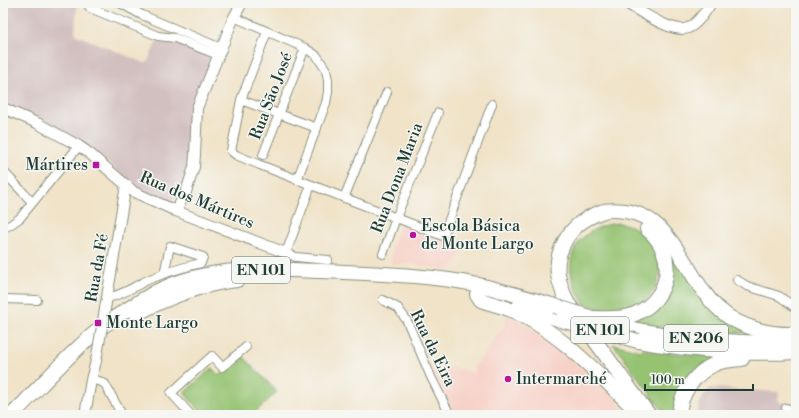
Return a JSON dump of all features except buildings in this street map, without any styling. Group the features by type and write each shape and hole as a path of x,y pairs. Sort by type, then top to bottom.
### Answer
{"highway":[{"path":"649,415 567,302 559,283 557,269 559,253 566,238 576,226 589,216 604,211 618,210 631,212 645,217 659,227 668,238 707,297 721,311 739,323 760,330 787,344"},
{"path":"616,322 647,308 658,296 664,284 667,269 666,255 659,241 653,234 642,225 630,220 618,218 606,219 592,223 581,232 573,242 568,254 566,268 568,282 575,299 659,415"},
{"name":"EN 101","path":"12,415 71,355 105,325 128,308 155,293 182,282 212,274 241,270 282,270 412,275 480,286 555,306 592,318 616,322"},
{"name":"EN 101","path":"22,415 85,352 119,325 167,299 206,286 236,280 350,279 402,282 478,294 515,304 562,320 638,341"},
{"path":"478,294 481,300 513,311 546,329 572,350 641,415"},
{"name":"EN 206","path":"616,322 646,332 710,340 787,344"},
{"path":"679,415 687,388 704,370 728,360 745,358 773,359 796,334"},
{"name":"EN 206","path":"638,341 707,351 745,353 787,344"}],"street":[{"path":"87,3 90,8 158,36 175,38 220,52"},
{"path":"120,3 220,52"},
{"path":"176,210 186,192 194,168 198,108 234,17 242,3"},
{"path":"626,3 667,26 678,29 688,28 696,23 711,3"},
{"path":"234,17 305,48 318,56 326,70 328,80 326,103 297,180"},
{"path":"267,32 241,100 230,151 236,155 297,180 443,236 492,104"},
{"name":"Rua São José","path":"263,155 305,48"},
{"path":"344,198 387,92"},
{"path":"241,100 317,128"},
{"name":"Rua dos Mártires","path":"3,108 37,123 79,146 134,192 296,258 328,260"},
{"name":"Rua Dona Maria","path":"383,254 438,113"},
{"path":"3,228 20,218 79,146"},
{"path":"3,171 32,202"},
{"name":"Rua da Fé","path":"85,415 96,361 126,185"},
{"path":"286,253 311,185"},
{"path":"107,298 120,296 150,280 179,268 201,263 203,257 170,246 164,274"},
{"path":"737,280 747,286 779,296 796,308"},
{"path":"3,299 37,300"},
{"name":"Rua da Eira","path":"383,300 398,308 407,321 431,377 450,415"},
{"path":"191,415 171,393 212,356 222,367 246,347"},
{"path":"91,380 99,381 105,384 122,415"},
{"path":"786,408 796,411"}],"shaded area":[{"path":"3,3 77,3 75,32 77,35 144,63 147,63 158,39 175,42 211,58 212,60 195,105 192,159 180,195 168,204 142,193 83,143 3,105"},
{"name":"Escola Básica de Monte Largo","path":"400,223 463,250 451,270 410,264 391,264 392,248"},
{"path":"506,315 540,332 619,401 618,403 626,415 456,415 432,371 450,367 474,373 474,368 505,324"},
{"path":"710,388 779,392 778,402 788,405 796,415 697,415 701,400"}],"green space":[{"path":"619,223 637,229 650,240 657,255 660,270 656,285 648,298 635,307 608,311 584,304 573,282 571,259 580,240 588,234 597,228"},
{"path":"661,239 746,329 743,333 653,327 621,321 662,299"},
{"path":"613,344 641,351 642,349 718,357 675,415 666,415"},
{"path":"242,355 277,392 252,415 204,415 184,393 212,368 219,376"}],"place":[{"name":"Mártires","path":"96,165"},
{"name":"Escola Básica de Monte Largo","path":"413,235"},
{"name":"Monte Largo","path":"98,323"},
{"name":"Intermarché","path":"508,379"}]}
